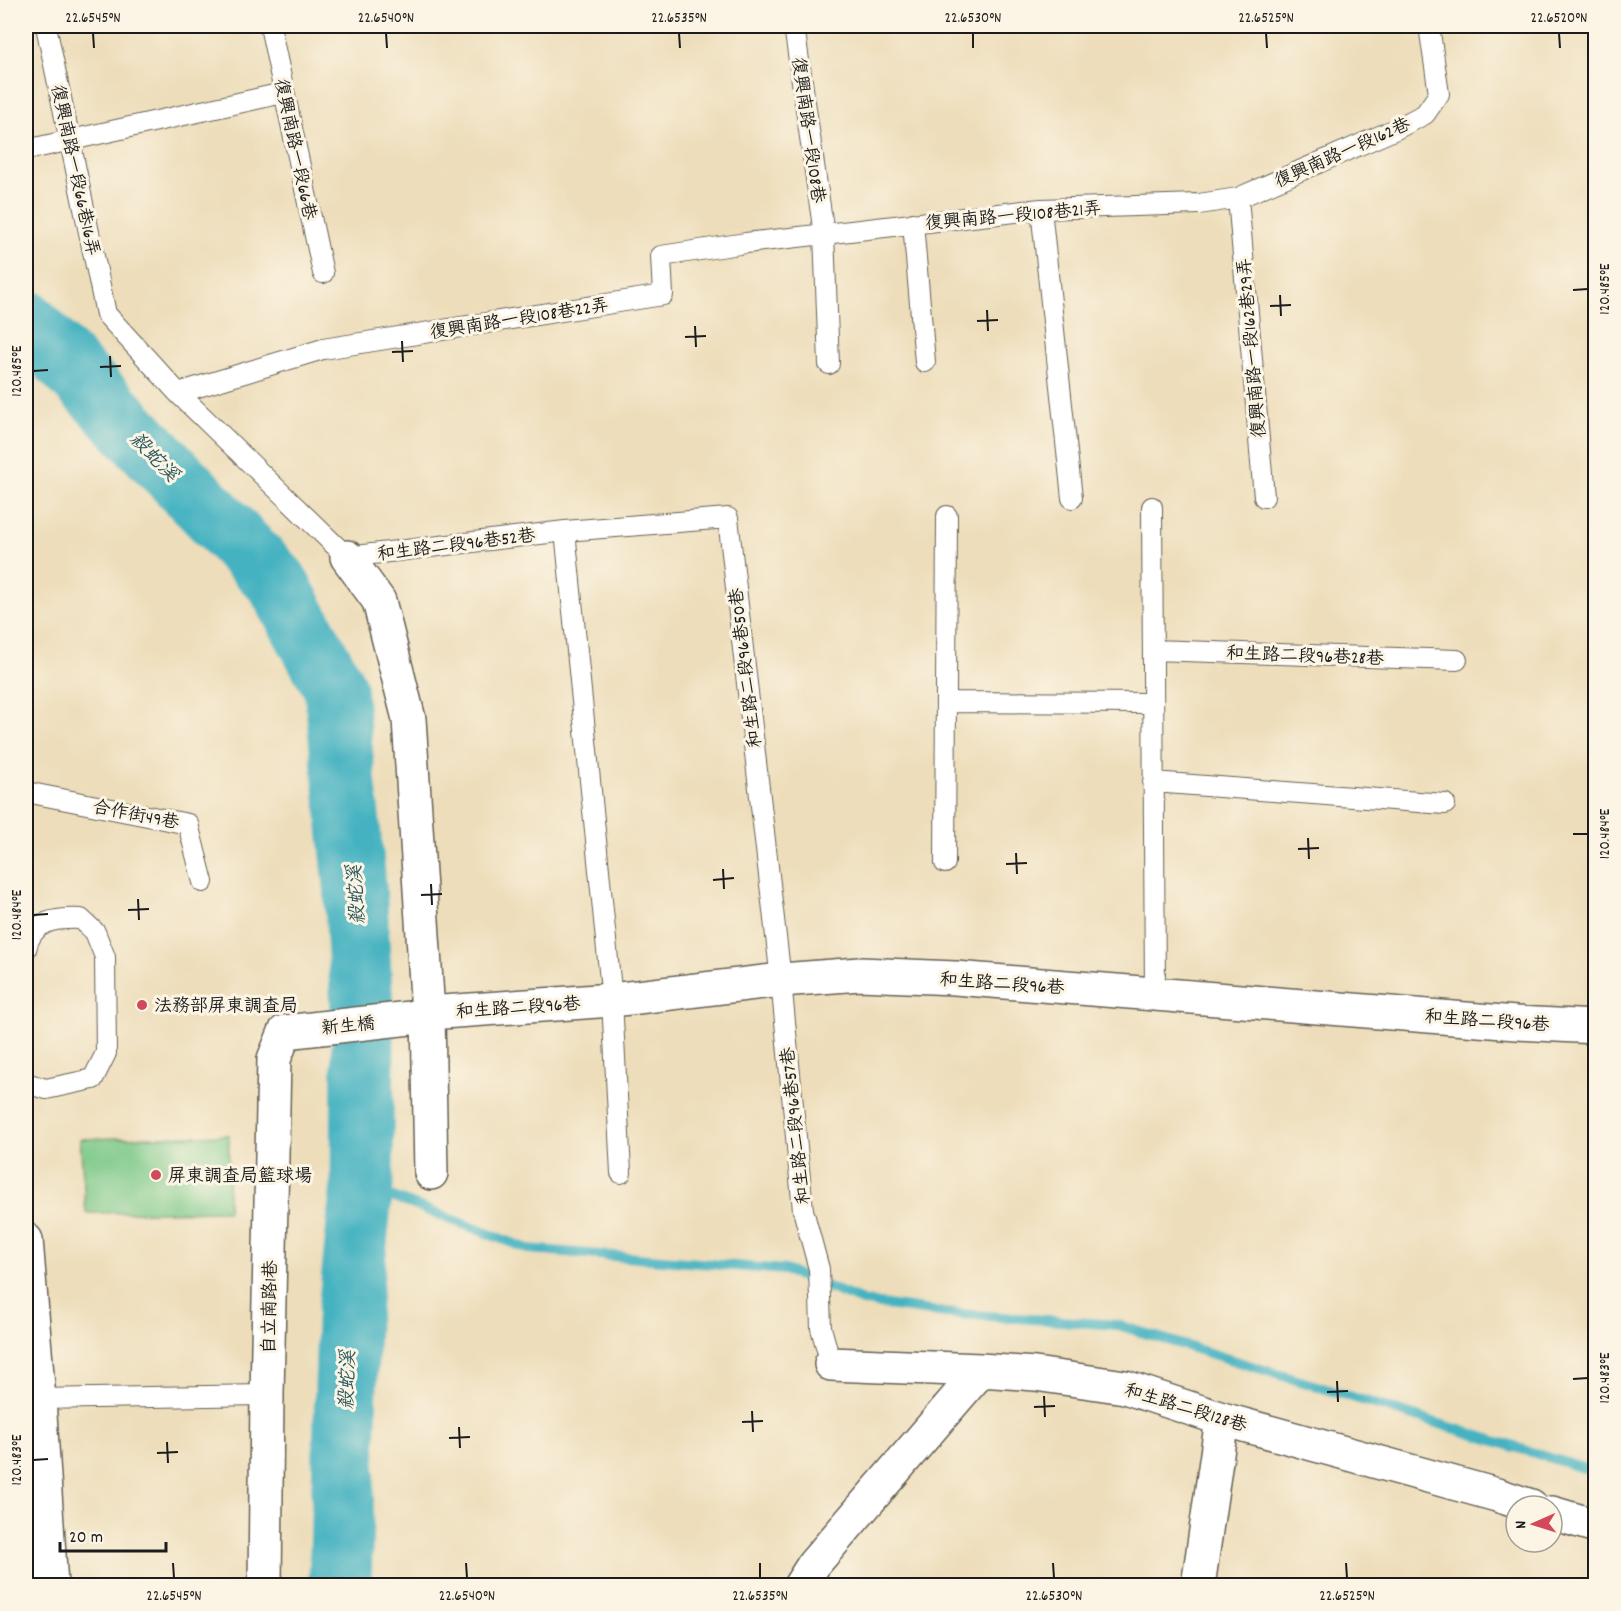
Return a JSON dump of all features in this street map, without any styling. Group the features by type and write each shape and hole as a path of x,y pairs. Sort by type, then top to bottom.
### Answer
{"street":[{"name":"和生路二段96巷52巷","path":"347,557 379,602 409,719 419,1016 431,1173"},
{"name":"和生路二段96巷","path":"419,1016 612,1000 860,974 955,978 1516,1023 1596,1027"},
{"name":"新生橋","path":"285,1032 419,1016"},
{"name":"自立南路1巷","path":"265,1586 274,1059 285,1032"},
{"path":"26,1240 51,1586"},
{"name":"和生路二段128巷","path":"831,1364 1035,1374 1125,1387 1222,1419 1504,1497"},
{"path":"800,1586 814,1564 981,1370"},
{"path":"1198,1586 1222,1419"},
{"path":"1564,1517 1596,1526"}],"lane":[{"name":"復興南路一段66巷16弄","path":"46,26 106,314 178,393"},
{"name":"復興南路一段66巷","path":"270,26 322,273"},
{"name":"復興南路一段108巷","path":"795,26 824,234 829,364"},
{"name":"復興南路一段162巷","path":"1238,198 1396,129 1425,114 1439,94 1429,26"},
{"path":"26,150 283,93"},
{"name":"復興南路一段108巷21弄","path":"824,234 1041,209 1199,204 1238,198"},
{"name":"復興南路一段162巷29弄","path":"1238,198 1264,497"},
{"path":"1041,209 1072,498"},
{"path":"914,224 925,362"},
{"name":"復興南路一段108巷22弄","path":"178,393 323,349 663,295 661,256 824,234"},
{"path":"178,393 347,557"},
{"path":"1152,507 1155,994"},
{"path":"945,863 947,516"},
{"name":"和生路二段96巷50巷","path":"565,531 728,518 781,981"},
{"path":"565,531 612,1000 621,1173"},
{"name":"和生路二段96巷52巷","path":"347,557 565,531"},
{"name":"和生路二段96巷28巷","path":"1153,650 1456,660"},
{"path":"946,702 1153,703"},
{"path":"1153,782 1445,804"},
{"name":"合作街49巷","path":"26,792 188,824 203,882"},
{"path":"26,949 27,943 39,925 61,918 81,919 96,932 105,957 106,1028 106,1053 93,1079 46,1089 26,1083"},
{"name":"和生路二段96巷57巷","path":"781,981 803,1210 819,1269 821,1328 831,1364"},
{"path":"39,1399 267,1395"}],"green space":[{"name":"屏東調查局籃球場","path":"229,1135 228,1211 86,1213 80,1139"}],"waterway":[{"name":"殺蛇溪","path":"26,321 277,582 335,688 355,885 363,1027 362,1185 348,1321 340,1586"},
{"path":"362,1185 528,1249 785,1270 865,1302 945,1313 1118,1325 1596,1472"}],"place":[{"name":"法務部屏東調查局","path":"142,1005"},
{"name":"屏東調查局籃球場","path":"156,1175"}]}
